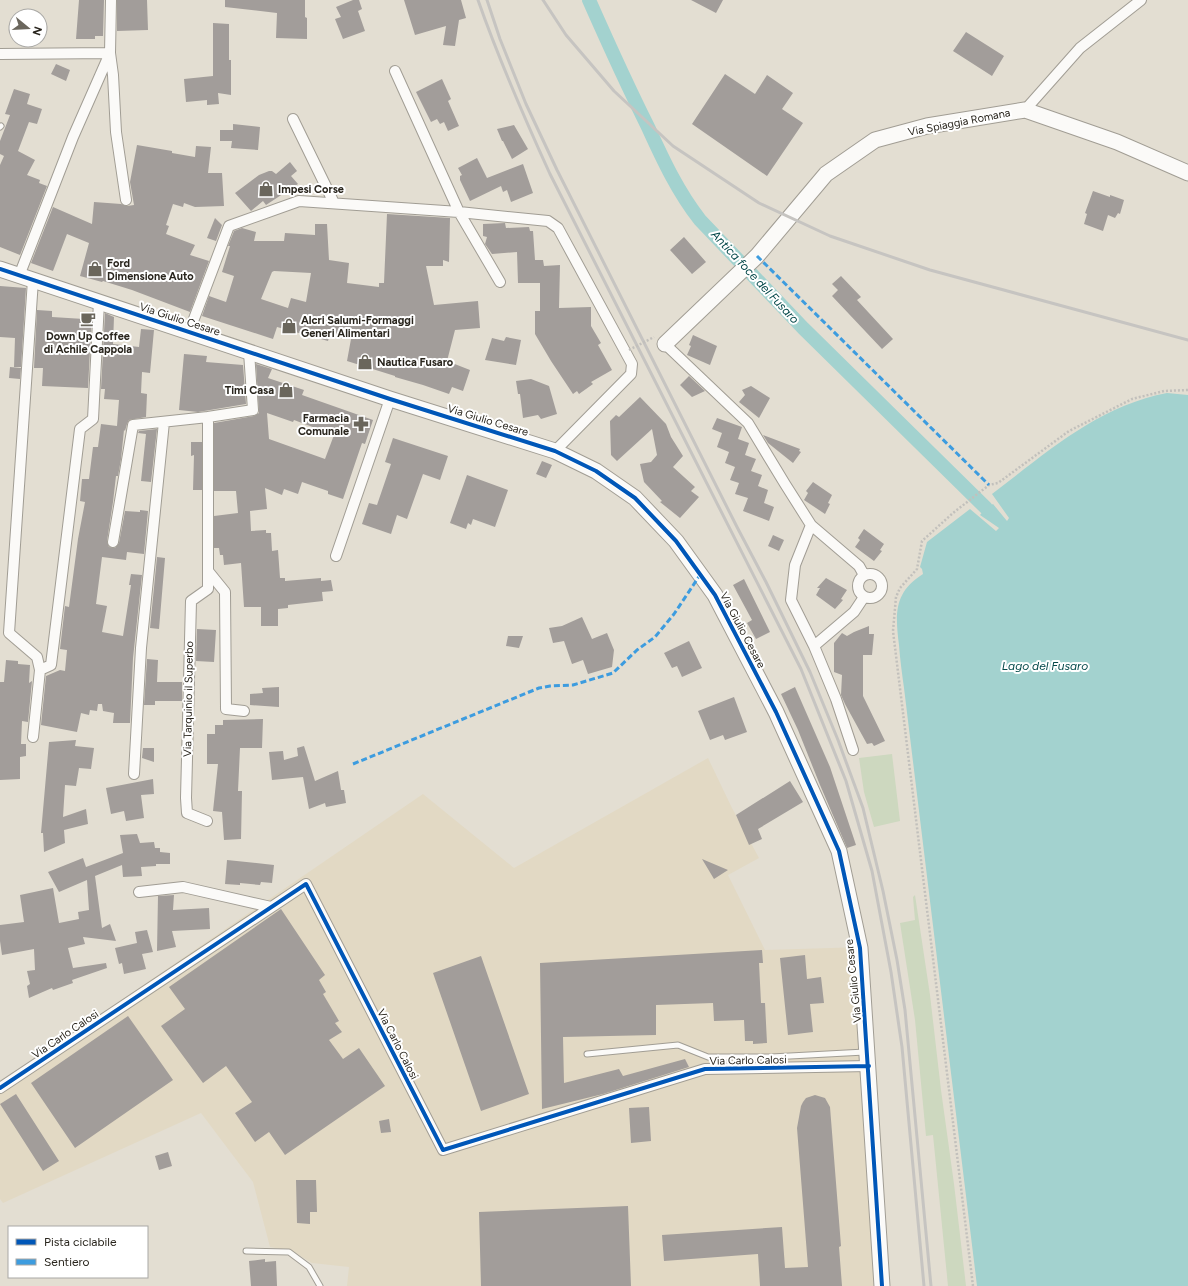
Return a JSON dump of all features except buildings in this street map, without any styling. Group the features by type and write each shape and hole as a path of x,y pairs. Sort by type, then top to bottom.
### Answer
{"street":[{"path":"111,0 110,53 113,75 116,132 126,200"},
{"name":"Via Spiaggia Romana","path":"1025,110 1080,48 1141,0"},
{"path":"0,54 110,53"},
{"path":"19,276 73,137 110,53"},
{"path":"395,71 459,212 500,282"},
{"name":"Via Spiaggia Romana","path":"659,340 752,260 826,174 875,140 927,126 1025,110 1117,142 1188,174"},
{"path":"293,120 334,203"},
{"path":"189,332 229,226 299,201 459,212 548,221 558,228 632,364 630,374 555,451"},
{"name":"Via Giulio Cesare","path":"0,269 390,399 555,451 596,471 635,498 676,541 715,595 776,712 839,851 860,948 882,1286"},
{"path":"33,280 9,633 37,657 40,670 33,737"},
{"path":"40,670 51,665 80,429 93,419 99,302"},
{"path":"659,340 748,422 811,525 859,566 864,575"},
{"path":"113,542 133,425 208,417 253,410 249,352"},
{"path":"336,556 390,399"},
{"name":"Via Tarquinio il Superbo","path":"207,821 187,813 186,798 191,601 208,589 208,417"},
{"path":"134,774 141,648 164,422"},
{"path":"811,525 795,565 791,600 814,646 836,699 853,750"},
{"path":"208,571 225,592 226,709 244,711"},
{"path":"872,574 882,582 882,590 876,597 864,597 859,592 857,584 864,575 872,574"},
{"path":"814,646 854,612 864,597"},
{"name":"Via Carlo Calosi","path":"0,1088 306,884 442,1150 705,1069 868,1059"},
{"path":"139,892 183,887 272,907"}],"lane":[{"path":"587,1054 678,1045 708,1057 868,1059"},
{"path":"246,1251 289,1252 309,1267 320,1286"}],"path":[{"path":"628,350 659,340"},
{"path":"973,1286 893,631 896,598 900,588 917,570 922,541 953,513 989,485 998,483 1069,431 1132,399 1164,391 1188,390"}],"shaded area":[{"path":"708,758 732,808 759,858 728,875 765,950 864,947 883,1286 347,1286 349,1267 312,1263 292,1251 270,1247 253,1182 201,1113 3,1203 0,1199 0,1083 423,794 514,868"}],"green space":[{"path":"892,754 900,821 874,827 864,792 859,758"},
{"path":"915,895 930,995 966,1286 948,1286 933,1135 926,1136 915,1020 900,923 915,920 913,897"}],"water":[{"name":"Lago del Fusaro","path":"1167,393 1188,395 1188,1286 977,1286 900,661 897,614 906,588 923,574 920,567 927,542 970,509 996,531 999,528 980,515 986,508 993,504 1007,521 1009,518 992,494 1053,447 1096,420 1118,408 1142,399"}],"waterway":[{"name":"Antica foce del Fusaro","path":"589,0 665,164 700,220 803,328 986,508"}],"railway":[{"path":"478,0 512,88 550,174 801,669 846,781 872,871 891,972 902,1047 924,1286"},
{"path":"487,0 500,39 526,104 557,170 766,582 810,672 838,740 863,808 883,891 897,960 905,1010 931,1286"},
{"path":"543,0 566,35 614,91 673,146 759,203 830,236 930,270 1188,340"}],"marked path":[{"path":"757,256 989,485"},
{"path":"353,764 539,688 573,685 613,673 637,650 655,637 674,614 700,575"}],"cycle path":[{"path":"0,269 390,399 555,451 596,471 635,498 676,541 715,595 776,712 839,851 860,948 882,1286"},
{"path":"0,1088 306,884 443,1150 705,1069 869,1066"}],"place":[{"name":"Impesi Corse","path":"266,189"},
{"name":"Ford Dimensione Auto","path":"95,269"},
{"name":"Down Up Coffee di Achile Cappola","path":"88,319"},
{"name":"Alcri Salumi-Formaggi Generi Alimentari","path":"289,326"},
{"name":"Nautica Fusaro","path":"365,362"},
{"name":"Timi Casa","path":"286,390"},
{"name":"Farmacia Comunale","path":"361,424"}]}
